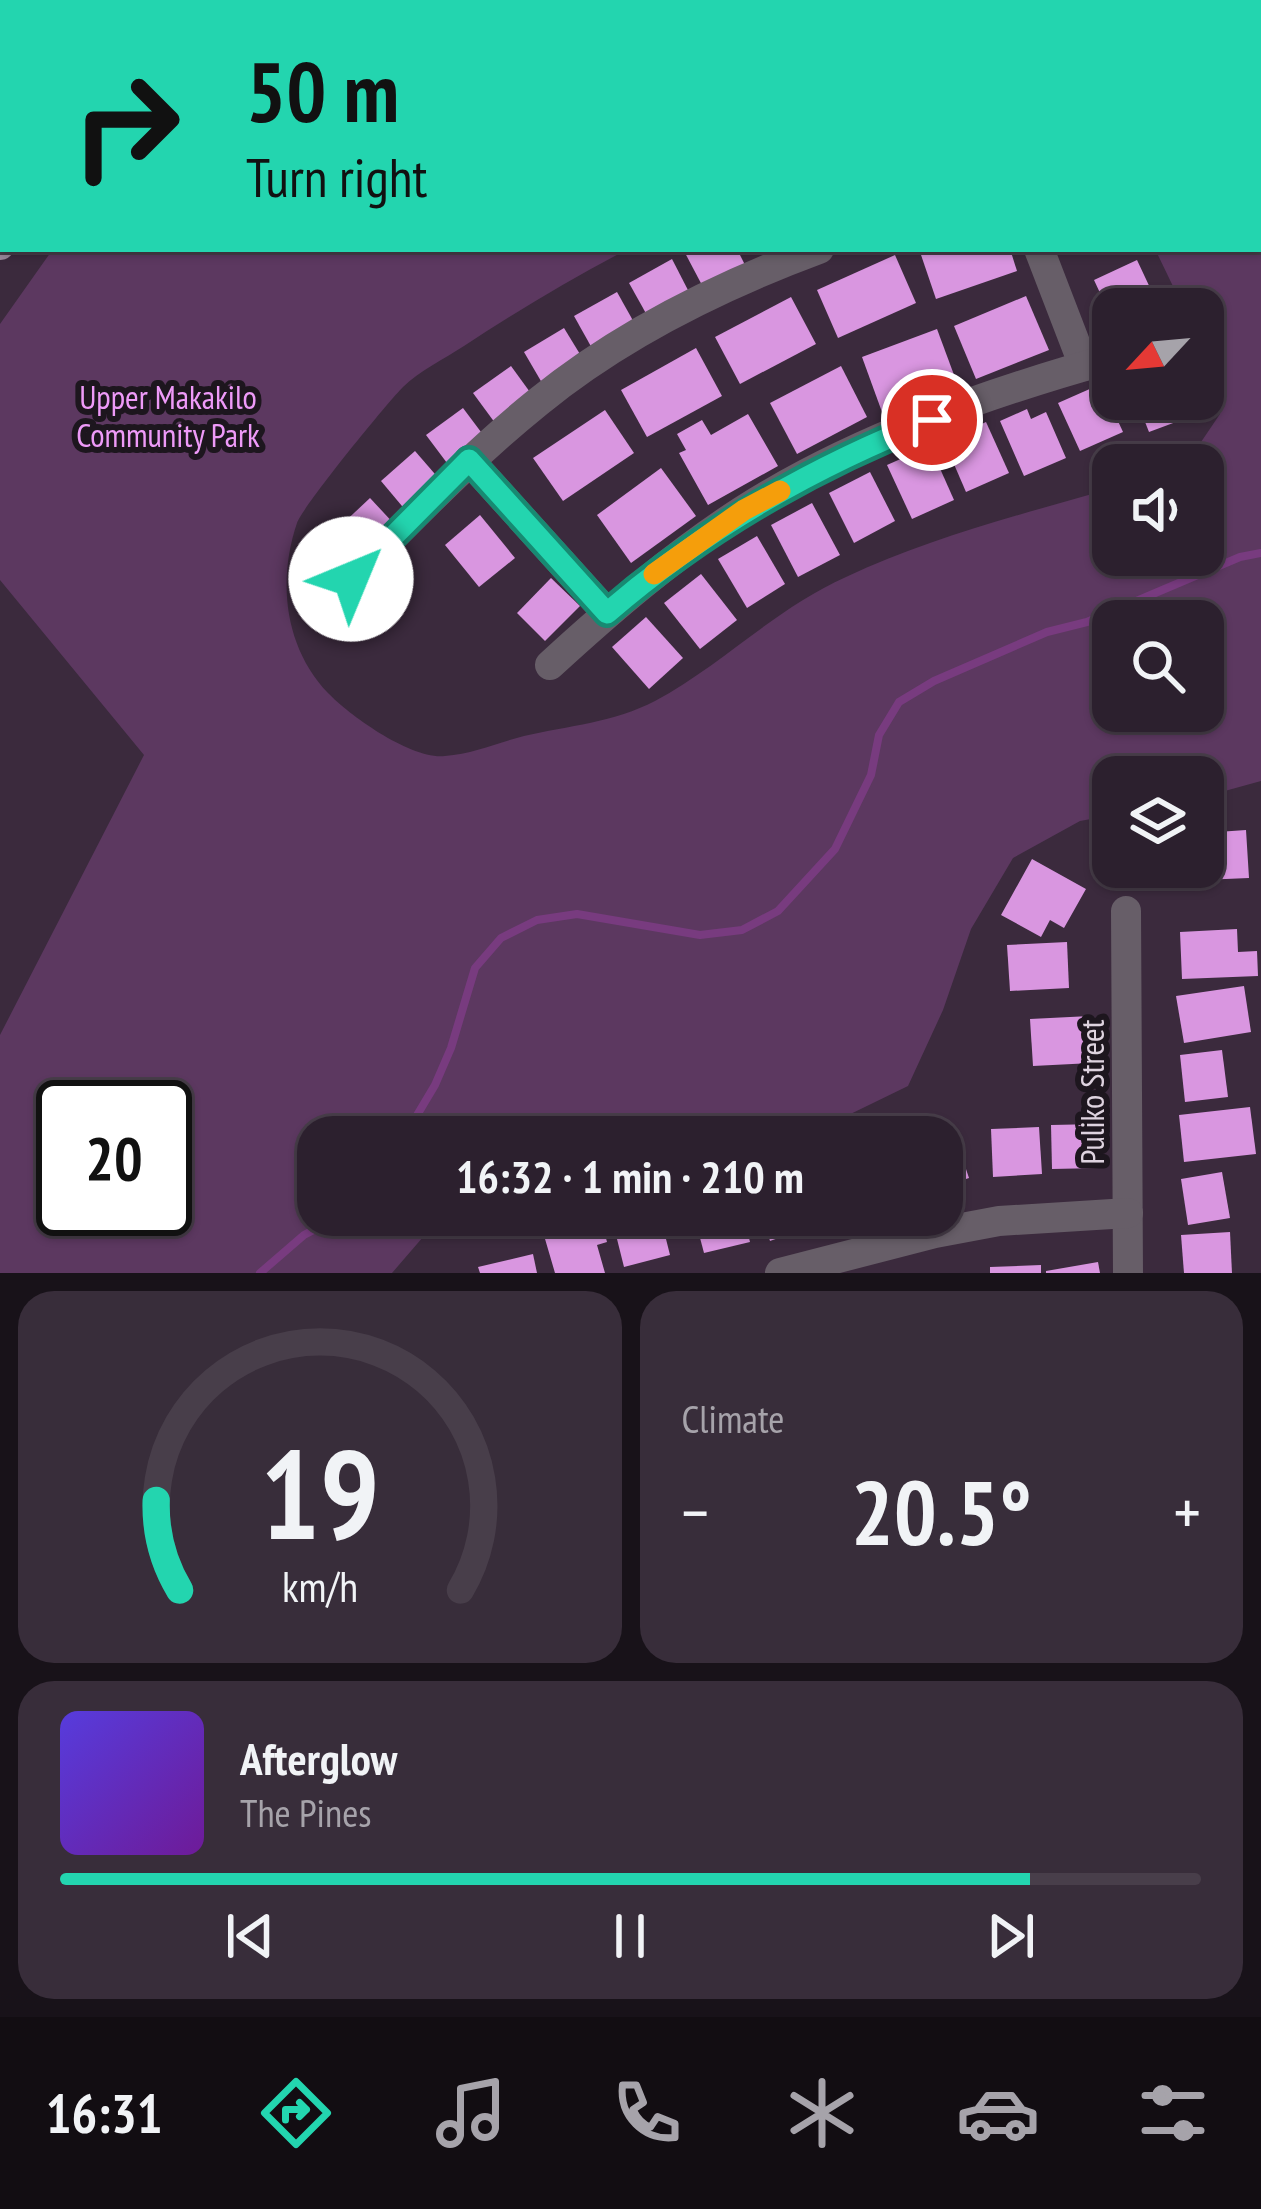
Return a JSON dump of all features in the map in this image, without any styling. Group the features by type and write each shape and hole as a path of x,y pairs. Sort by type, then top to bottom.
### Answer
{"street":[{"path":"351,579 469,460 542,399 619,345 701,298 812,252"},
{"path":"1041,252 1092,351"},
{"path":"550,665 643,582 744,510 854,451 1092,364"},
{"path":"469,460 607,613"},
{"name":"Puliko Street","path":"1126,911 1128,1273"},
{"path":"780,1273 999,1221 1128,1213"}],"green space":[{"name":"Upper Makakilo Community Park","path":"51,252 623,252 409,381 346,455 297,523 287,591 302,656 328,693 351,713 399,744 431,755 465,753 640,708 680,687 796,604 846,577 944,538 1092,494 1092,576 1224,576 1224,444 1200,444 1216,420 1224,420 1224,288 1174,288 1156,252 1261,252 1261,781 1224,791 1224,756 1092,756 1092,819 1013,858 971,929 943,1010 908,1086 846,1116 297,1116 297,1236 424,1236 392,1273 0,1273 0,1035 144,755 0,580 0,324"}],"building":[{"path":"685,252 738,252 745,265 703,287"},
{"path":"920,252 1011,252 1017,271 936,299"},
{"path":"895,255 916,303 838,338 817,290"},
{"path":"672,259 690,294 648,317 629,283"},
{"path":"1137,260 1150,288 1098,288 1094,280"},
{"path":"617,292 636,326 593,350 574,316"},
{"path":"1026,296 1049,350 976,379 954,326"},
{"path":"791,297 816,344 740,384 715,337"},
{"path":"564,328 586,364 545,388 524,352"},
{"path":"937,329 957,383 882,412 862,357"},
{"path":"696,348 722,396 647,437 621,390"},
{"path":"511,366 535,399 498,427 473,393"},
{"path":"841,366 867,417 797,454 770,403"},
{"path":"1092,388 1092,420 1118,420 1123,432 1080,451 1058,403"},
{"path":"463,408 487,440 450,467 426,435"},
{"path":"1027,409 1031,419 1046,412 1066,458 1024,476 1000,421"},
{"path":"605,410 634,453 563,501 533,458"},
{"path":"748,414 778,466 708,505 679,453 686,450 677,434 702,420 711,435"},
{"path":"1144,420 1181,420 1149,432"},
{"path":"986,422 1009,473 966,492 944,441"},
{"path":"930,446 954,500 912,519 887,465"},
{"path":"415,451 441,481 407,512 381,481"},
{"path":"661,468 696,516 631,563 597,515"},
{"path":"870,472 895,521 854,543 829,493"},
{"path":"370,498 397,527 364,558 337,529"},
{"path":"812,503 840,555 798,577 771,525"},
{"path":"480,515 515,558 479,587 445,545"},
{"path":"757,536 785,584 747,608 718,559"},
{"path":"701,574 737,620 700,649 664,603"},
{"path":"551,578 580,606 545,641 517,613"},
{"path":"646,617 683,658 649,689 612,647"},
{"path":"1246,830 1249,878 1224,879 1224,832"},
{"path":"1032,859 1086,889 1064,928 1050,920 1041,937 1001,915"},
{"path":"1237,929 1238,952 1257,951 1258,976 1182,979 1180,932"},
{"path":"1067,942 1069,988 1010,991 1007,945"},
{"path":"1244,986 1251,1032 1184,1043 1176,996"},
{"path":"1090,1016 1092,1063 1033,1066 1030,1019"},
{"path":"1222,1050 1228,1097 1185,1102 1180,1055"},
{"path":"1250,1107 1256,1154 1184,1162 1179,1115"},
{"path":"1098,1124 1099,1168 1052,1169 1051,1125"},
{"path":"1039,1127 1042,1174 993,1177 991,1129"},
{"path":"1222,1172 1230,1218 1188,1225 1181,1179"},
{"path":"1230,1232 1232,1273 1184,1273 1181,1235"},
{"path":"544,1236 605,1236 607,1242 597,1245 605,1273 555,1273"},
{"path":"616,1236 665,1236 670,1255 624,1267"},
{"path":"700,1236 748,1236 750,1242 704,1253"},
{"path":"533,1254 537,1273 480,1273 478,1267"},
{"path":"1098,1262 1100,1273 1046,1273 1046,1271"},
{"path":"1041,1265 1041,1273 990,1273 990,1267"}],"waterway":[{"path":"417,1116 451,1048 475,968 501,938 537,920 577,914 700,935 742,930 778,911 835,849 871,775 879,735 899,702 934,681 1047,632 1087,622 1240,557 1261,553"},
{"path":"260,1273 303,1236"}],"slow traffic":[{"path":"654,574 744,510 780,491"}],"route":[{"path":"351,579 469,460 607,613 744,510 854,451 932,420"}]}
